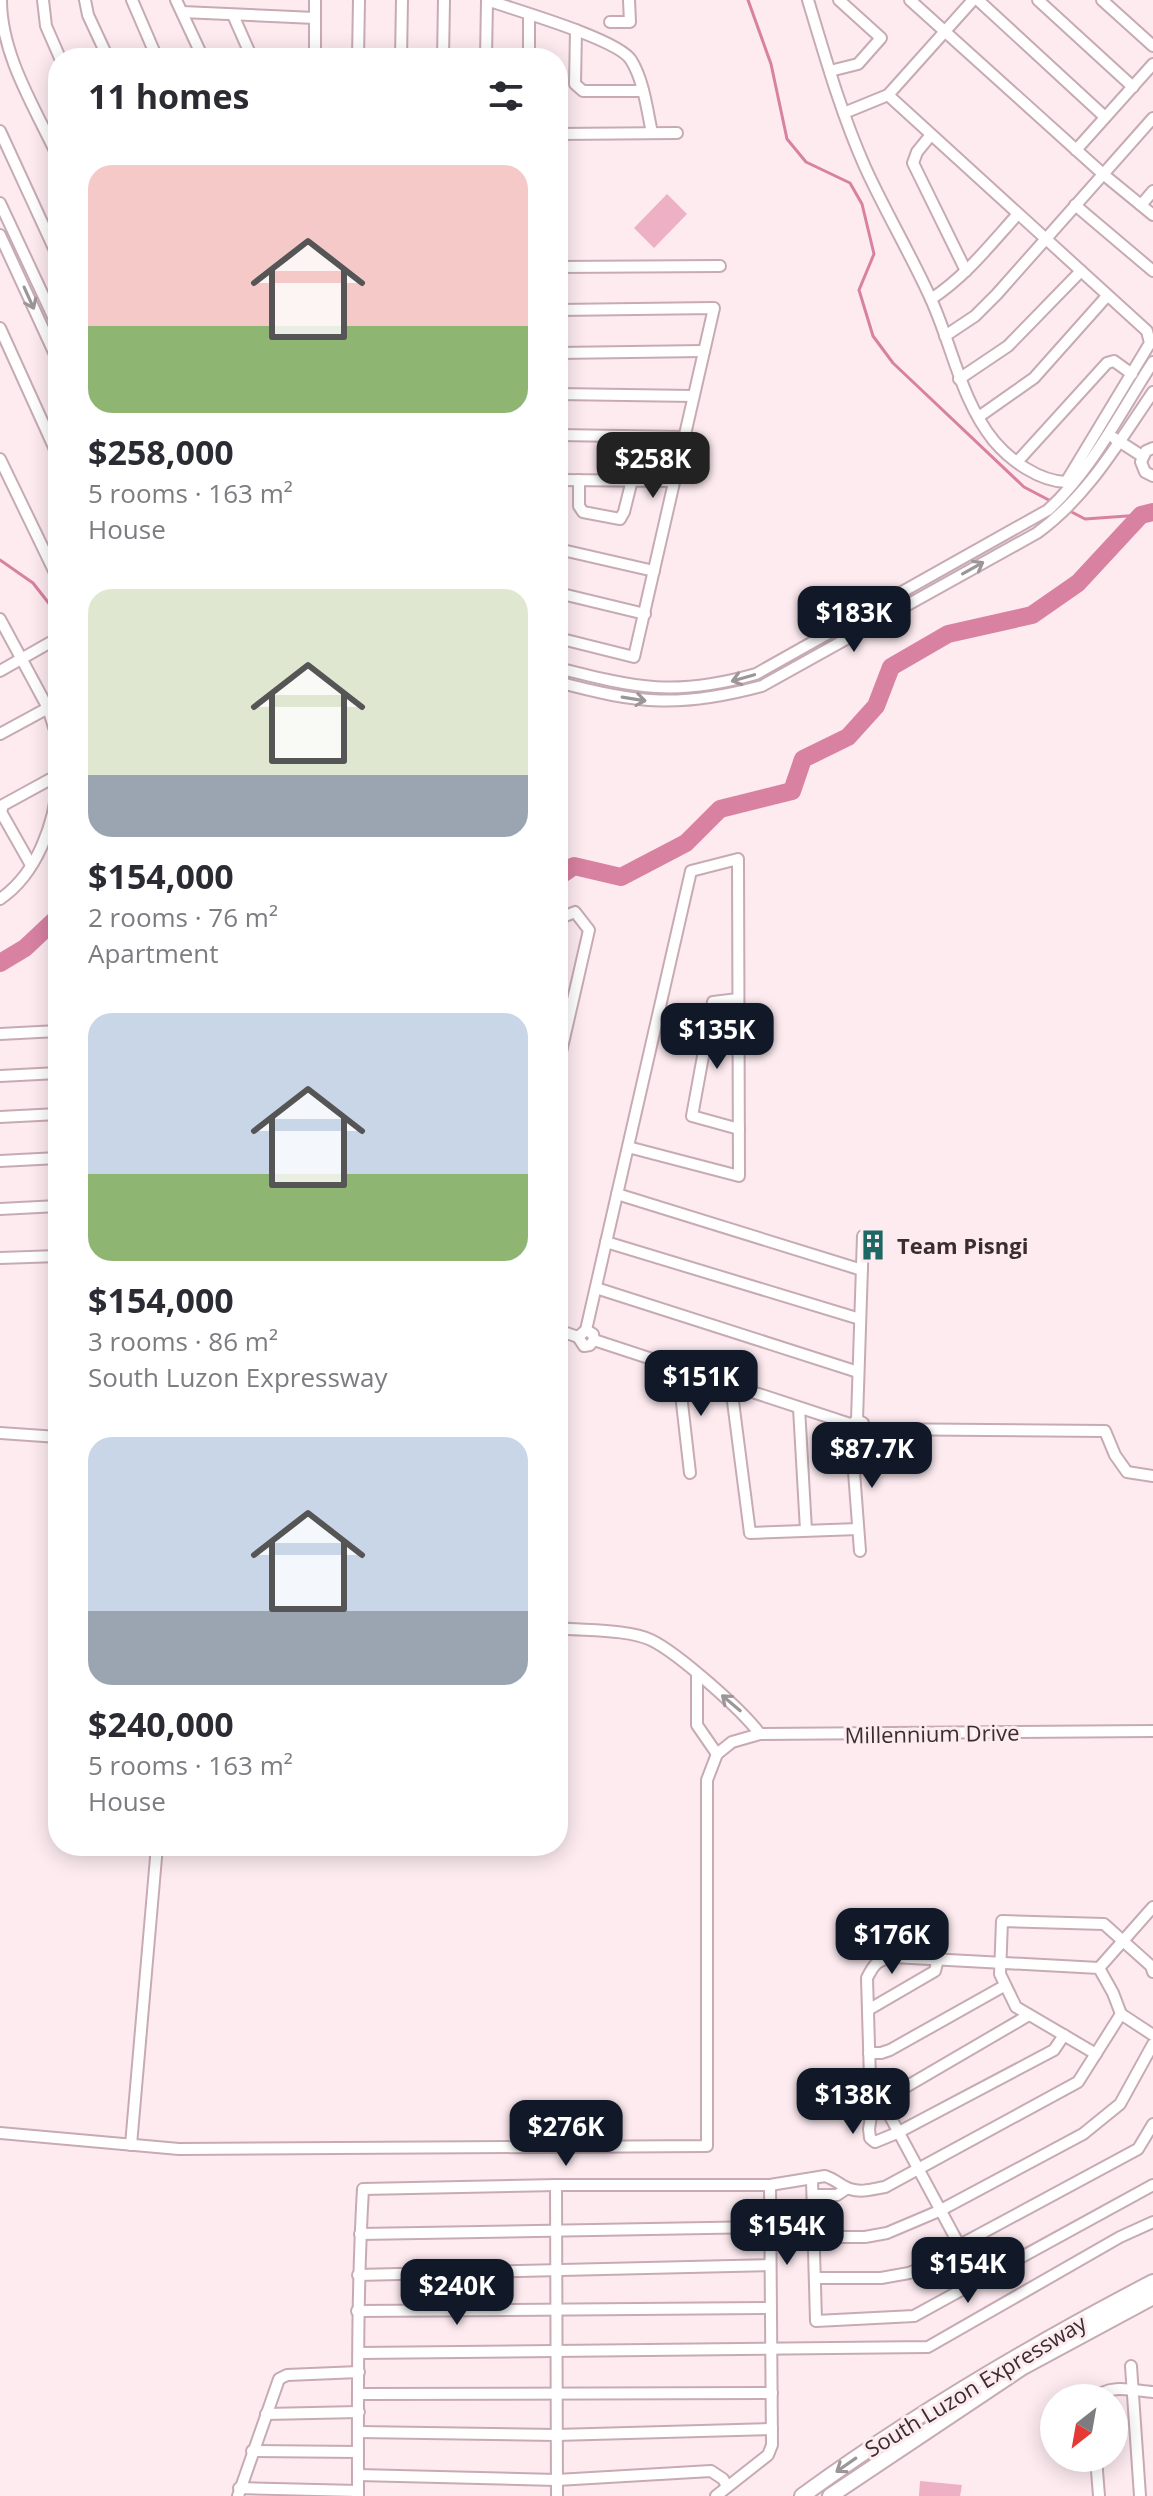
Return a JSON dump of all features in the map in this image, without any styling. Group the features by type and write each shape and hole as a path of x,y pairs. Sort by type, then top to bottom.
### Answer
{"highway":[{"name":"South Luzon Expressway","path":"802,2496 997,2368 1153,2282"},
{"name":"South Luzon Expressway","path":"830,2496 1023,2367 1153,2297"}],"street":[{"path":"1,0 1,17 13,60 48,135"},
{"path":"43,0 46,26 56,48"},
{"path":"77,0 85,0 88,15 103,48"},
{"path":"132,0 153,48"},
{"path":"176,0 198,48"},
{"path":"315,0 315,48"},
{"path":"358,48 359,0"},
{"path":"401,48 402,0"},
{"path":"443,48 444,0"},
{"path":"486,48 487,0 576,30 630,58 643,91 652,133"},
{"path":"610,22 630,22 629,0"},
{"path":"808,0 844,113 865,166 931,299 959,379 994,440 1017,462 1051,481 1066,482 1150,343 1147,331 888,95"},
{"path":"830,71 858,64 881,38 839,0"},
{"path":"844,113 888,95 975,0 1105,117"},
{"path":"1038,0 1133,87"},
{"path":"1102,0 1153,46"},
{"path":"914,1 1076,150 1153,215"},
{"path":"182,12 315,18"},
{"path":"233,15 248,48"},
{"path":"529,15 529,48"},
{"path":"576,30 575,84 583,91 643,91"},
{"path":"1076,150 1153,64"},
{"path":"945,336 975,316 997,294 1153,118"},
{"path":"0,131 48,235"},
{"path":"568,134 677,133"},
{"path":"930,136 917,152 913,163 966,271"},
{"path":"1141,205 1153,191"},
{"path":"0,203 48,306"},
{"path":"1075,205 1153,271"},
{"path":"931,299 966,271 1017,215"},
{"path":"0,235 48,340"},
{"path":"568,267 720,266"},
{"path":"959,379 1008,346 1081,271"},
{"path":"980,416 1034,378 1107,296"},
{"path":"568,310 714,308 634,657 568,640"},
{"path":"0,330 48,434"},
{"path":"568,353 704,351"},
{"path":"1017,462 1107,363 1114,361 1132,374"},
{"path":"568,670 662,689 722,684 756,674 1048,510 1064,495 1153,362"},
{"path":"568,684 635,700 658,702 723,696 762,686 1037,533 1073,503 1153,392"},
{"path":"568,394 693,396"},
{"path":"1106,434 1142,456"},
{"path":"568,435 684,437"},
{"path":"1142,456 1153,448"},
{"path":"1142,456 1142,467 1153,476"},
{"path":"0,459 6,484 48,557"},
{"path":"568,480 674,481"},
{"path":"579,480 579,506 583,512 620,519 632,480"},
{"path":"568,551 654,571"},
{"path":"568,595 645,614"},
{"path":"0,619 48,708 0,734"},
{"path":"0,671 48,644"},
{"path":"31,865 1,812 3,805 48,783"},
{"path":"0,899 9,893 31,865 48,828"},
{"path":"582,1334 596,1288 606,1242 691,871 738,859 739,1176 628,1147"},
{"path":"568,915 575,912 589,930 568,1021"},
{"path":"738,999 713,1002 692,1116 739,1129"},
{"path":"0,1034 48,1032"},
{"path":"0,1076 48,1074"},
{"path":"0,1117 48,1115"},
{"path":"0,1161 48,1159"},
{"path":"617,1194 862,1270"},
{"path":"0,1209 48,1207"},
{"path":"860,1551 853,1425 863,1236"},
{"path":"606,1242 860,1319"},
{"path":"0,1258 48,1256"},
{"path":"596,1288 858,1372"},
{"path":"568,1332 593,1334 594,1340 853,1425 863,1423 864,1429 1105,1431 1115,1455 1127,1472 1153,1476"},
{"path":"678,1368 690,1473"},
{"path":"731,1386 750,1533 858,1529"},
{"path":"799,1408 806,1530"},
{"path":"0,1433 48,1436"},
{"path":"568,1629 636,1635 651,1640 748,1717 760,1734"},
{"path":"0,2133 179,2149 707,2146 707,1780 717,1754 697,1725 697,1675"},
{"name":"Millennium Drive","path":"717,1754 732,1742 760,1734 1153,1731"},
{"path":"131,2145 156,1856"},
{"path":"1099,1968 1153,1907"},
{"path":"1096,2054 1016,2007 1004,1986 999,1962 1002,1921 1104,1924 1151,1966 1153,1972"},
{"path":"978,2280 870,2079 867,1978 880,1959 893,1957 1099,1968"},
{"path":"868,2010 935,1971 938,1959"},
{"path":"1099,1968 1121,2014 1153,2035"},
{"path":"869,2053 890,2050 1004,1986"},
{"path":"359,2372 287,2375 279,2379 239,2492 358,2494 358,2432 359,2412 359,2372 359,2353 357,2311 363,2189 770,2185 825,2176 834,2178 846,2189 863,2191 885,2187 1078,2082 1121,2014"},
{"path":"1029,2015 880,2102 873,2103 870,2138 875,2142 897,2133 1054,2050 1064,2035"},
{"path":"814,2237 865,2237 887,2233 939,2211 1083,2134 1120,2104 1153,2044"},
{"path":"815,2278 881,2278 909,2273 929,2265 958,2246 1138,2149 1153,2124"},
{"path":"812,2180 816,2321 914,2316 1153,2185"},
{"path":"556,2185 557,2496"},
{"path":"716,2496 768,2455 772,2429 770,2185"},
{"path":"814,2195 837,2195 846,2189"},
{"path":"359,2353 928,2347 1120,2237 1153,2222"},
{"path":"360,2234 770,2227"},
{"path":"358,2275 770,2265"},
{"path":"357,2311 770,2308"},
{"path":"1131,2366 1140,2496"},
{"path":"1128,2391 1153,2392"},
{"path":"359,2394 772,2393"},
{"path":"266,2414 359,2412"},
{"path":"358,2432 556,2435 772,2429"},
{"path":"252,2451 358,2452"},
{"path":"358,2475 557,2480 711,2471 727,2486"},
{"path":"1097,2472 1099,2496"}],"shaded area":[{"path":"667,194 687,214 654,248 634,228"},
{"path":"920,2481 962,2485 960,2496 919,2496"}],"waterway":[{"path":"748,0 771,64 787,139 806,162 850,183 862,204 874,254 859,290 873,336 893,363 1024,487 1085,519 1141,515"},
{"path":"568,870 574,866 621,877 686,843 720,809 792,791 803,759 848,737 876,706 891,667 948,634 1032,615 1078,583 1141,515 1153,512"},
{"path":"0,560 33,583 48,602"},
{"path":"0,963 25,948 48,926"}],"place":[{"name":"Team Pisngi","path":"873,1245"}]}
